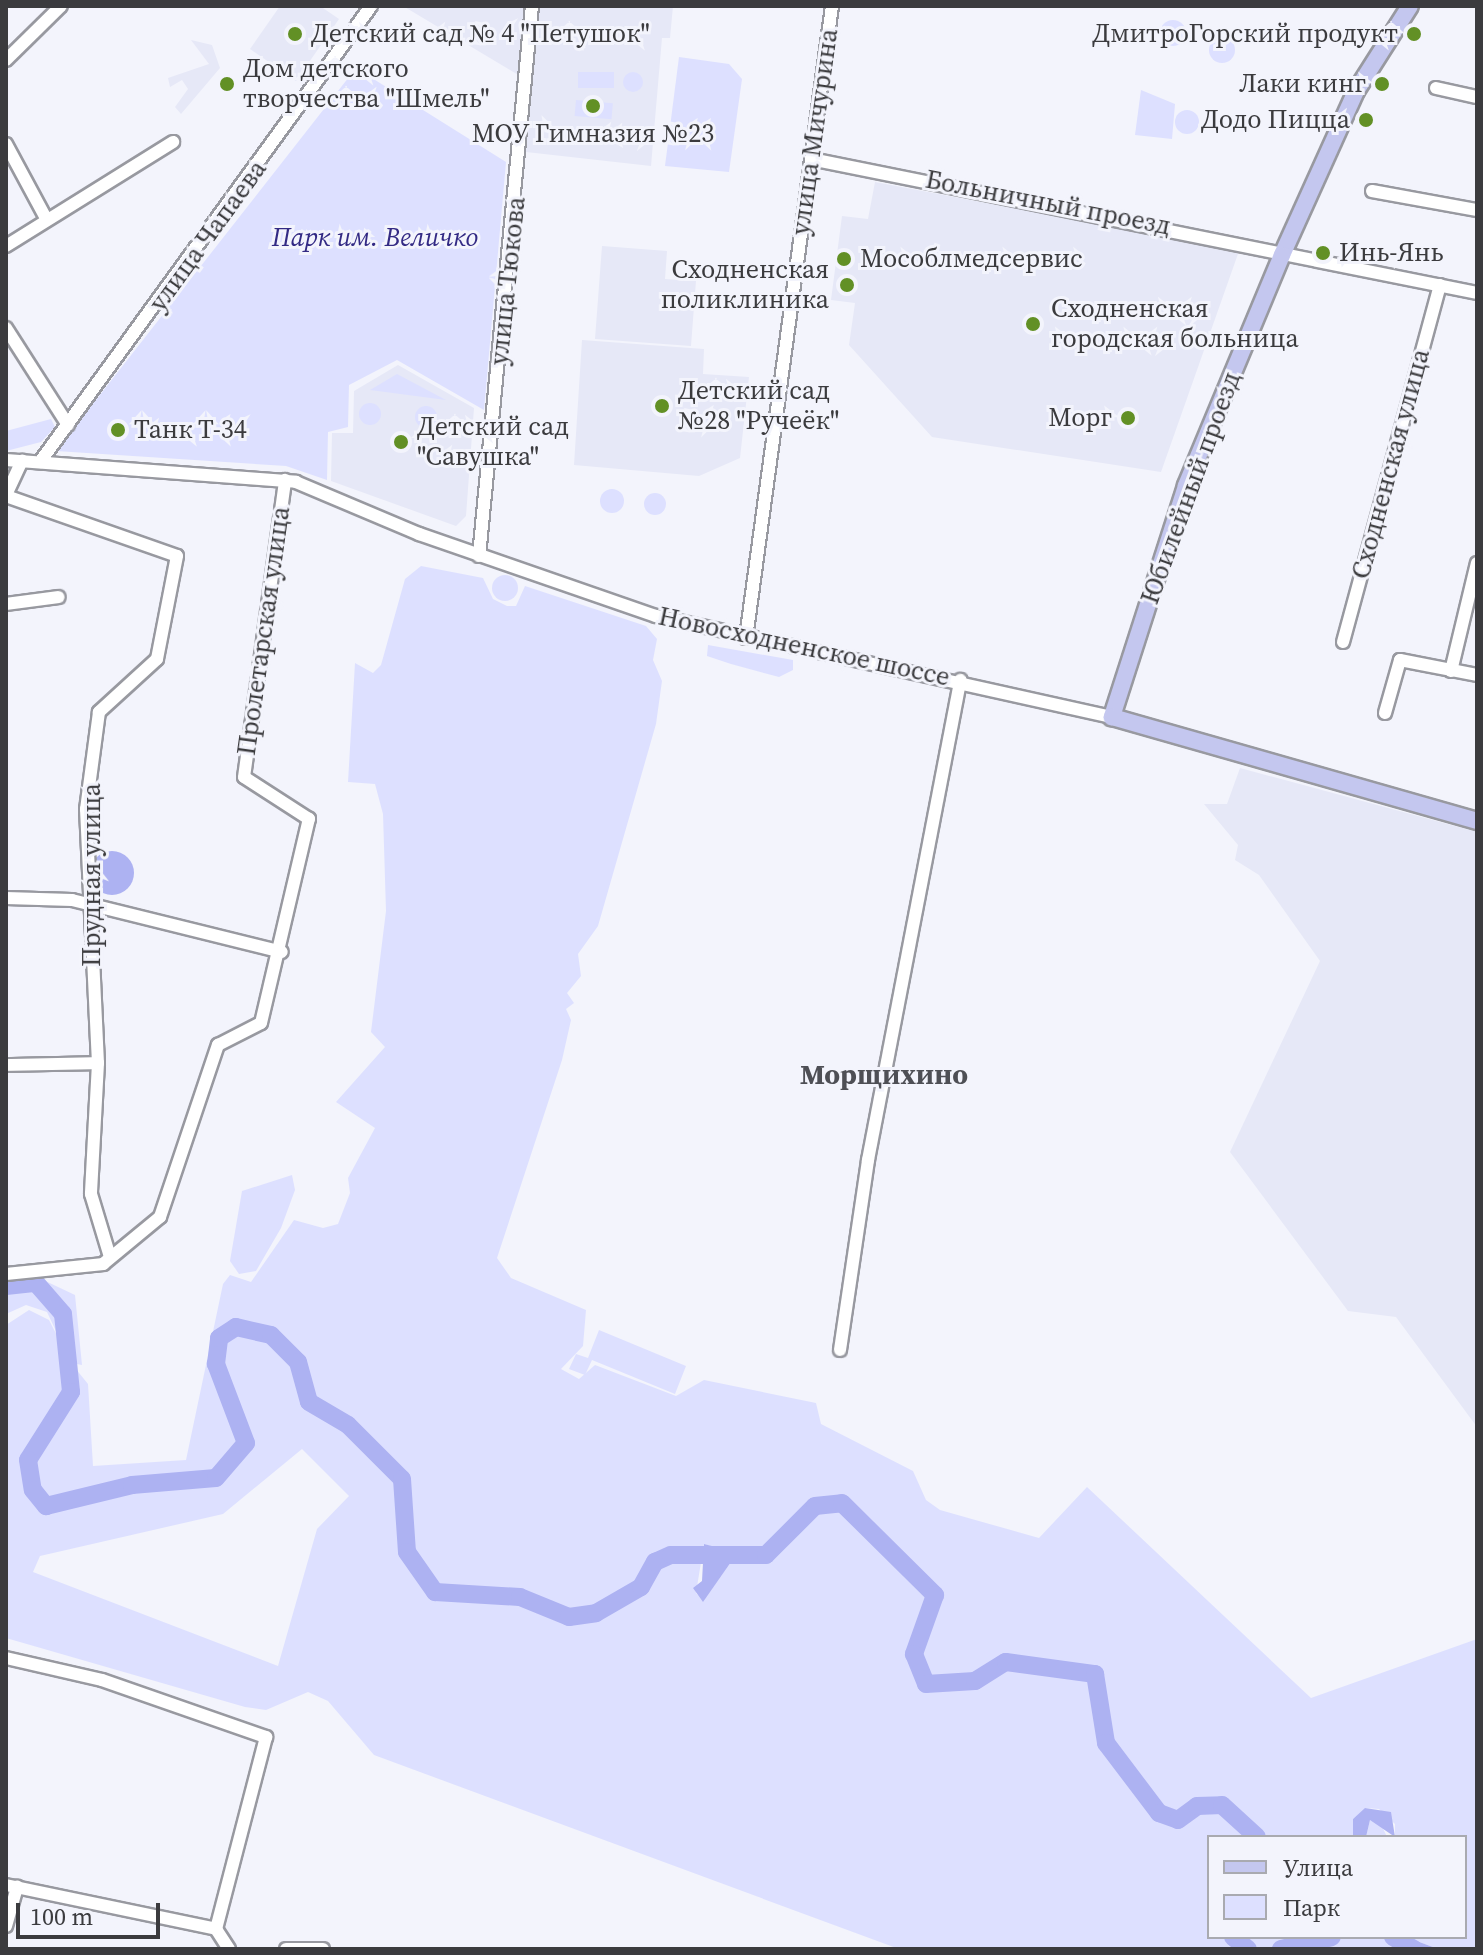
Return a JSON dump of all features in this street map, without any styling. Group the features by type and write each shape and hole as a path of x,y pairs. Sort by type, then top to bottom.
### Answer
{"main road":[{"name":"Юбилейный проезд","path":"1112,717 1186,486 1282,255 1356,91 1410,6"},
{"name":"Новосходненское шоссе","path":"1112,717 1477,821"}],"street":[{"path":"6,60 48,11 61,6"},
{"name":"улица Чапаева","path":"40,462 371,6"},
{"name":"улица Тюкова","path":"479,556 532,6"},
{"name":"улица Мичурина","path":"746,638 832,6"},
{"path":"1436,88 1477,97"},
{"path":"6,246 173,142"},
{"path":"6,144 47,220"},
{"name":"Больничный проезд","path":"811,159 1477,293"},
{"path":"1372,191 1477,210"},
{"name":"Сходненская улица","path":"1343,642 1440,285"},
{"path":"6,328 68,425"},
{"name":"Новосходненское шоссе","path":"6,460 285,480 479,556 746,638 960,680 1112,717"},
{"path":"6,496 22,461"},
{"name":"Пролетарская улица","path":"110,1257 160,1217 218,1045 261,1023 282,952 309,819 244,777 285,480"},
{"name":"Прудная улица","path":"6,496 177,556 157,659 99,712 86,809 87,906 98,1063 91,1194 110,1257"},
{"path":"1451,671 1477,563"},
{"path":"6,604 59,597"},
{"path":"1385,713 1400,660 1477,675"},
{"path":"840,1350 868,1160 960,680"},
{"path":"6,898 87,906 282,952"},
{"path":"6,1065 98,1063"},
{"path":"6,1274 110,1257"},
{"path":"6,1658 102,1680 266,1737 216,1929"},
{"path":"6,1926 12,1886 216,1929 229,1949"},
{"path":"286,1949 323,1949"}],"shaded area":[{"name":"Детский сад № 4 \"Петушок\"","path":"280,6 320,6 339,19 296,81 250,49"},
{"path":"403,6 525,6 520,76"},
{"name":"МОУ Гимназия №23","path":"537,6 673,6 670,38 662,38 651,166 526,152"},
{"path":"191,40 212,45 220,68 181,114 175,107 188,89 182,80 170,87 168,78 209,64"},
{"name":"Сходненская городская больница","path":"875,182 1239,251 1161,472 932,437 849,345 855,303 831,300 842,216 868,219"},
{"name":"Детский сад №28 \"Ручеёк\"","path":"602,246 667,251 665,279 696,281 691,346 595,339"},
{"name":"Детский сад №28 \"Ручеёк\"","path":"582,340 704,349 703,374 749,377 740,458 699,476 574,465"},
{"name":"Детский сад \"Савушка\"","path":"398,365 474,408 466,516 456,526 331,481 332,433 353,433 354,391"},
{"path":"1240,768 1477,832 1477,1427 1396,1317 1348,1311 1230,1152 1320,961 1259,875 1235,860 1238,845 1204,804 1227,804"}],"green space":[{"path":"1173,20 1182,24 1186,33 1182,42 1173,46 1164,42 1160,33 1164,24"},
{"path":"1222,37 1232,40 1235,50 1232,60 1222,63 1212,60 1209,50 1212,40"},
{"path":"679,57 729,64 742,79 729,172 665,166"},
{"name":"Парк им. Величко","path":"356,68 506,162 484,410 397,360 349,385 348,427 328,432 327,480 286,466 56,451"},
{"path":"578,72 614,72 614,88 578,88"},
{"path":"629,72 637,72 643,82 637,92 629,92 623,86 623,78"},
{"path":"1141,90 1175,104 1172,139 1135,135"},
{"path":"576,100 613,103 611,119 575,116"},
{"path":"1187,110 1196,113 1199,122 1196,131 1187,134 1178,131 1175,122 1178,113"},
{"path":"397,374 446,400 370,390"},
{"path":"370,403 378,406 381,414 378,422 370,425 362,422 359,414 362,406"},
{"path":"426,406 434,409 437,417 434,425 426,428 418,425 415,417 418,409"},
{"path":"51,419 55,427 41,442 6,451 6,431"},
{"path":"612,489 621,492 624,501 621,510 612,513 603,510 600,501 603,492"},
{"path":"655,493 663,496 666,504 663,512 655,515 647,512 644,504 647,496"},
{"path":"421,566 483,578 493,599 507,606 516,606 525,586 646,626 657,639 653,660 662,681 656,724 598,926 578,954 581,976 567,993 574,1003 566,1009 571,1020 562,1060 497,1258 511,1278 586,1310 583,1346 561,1369 579,1379 595,1365 676,1396 704,1380 816,1403 821,1424 913,1471 926,1500 940,1510 1039,1538 1087,1487 1311,1698 1477,1639 1477,1949 1438,1949 1411,1939 1467,1939 1467,1835 1395,1835 1395,1824 1379,1809 1366,1808 1353,1819 1353,1835 1207,1835 1207,1939 1401,1939 1402,1949 899,1949 374,1755 328,1701 308,1692 266,1710 245,1707 6,1638 6,1325 29,1310 49,1320 70,1361 47,1312 26,1305 6,1314 6,1286 39,1278 75,1295 82,1365 71,1363 88,1384 93,1466 186,1460 223,1284 230,1275 251,1282 294,1220 323,1228 338,1224 350,1193 348,1178 375,1128 336,1102 385,1047 371,1032 386,911 383,814 375,784 348,782 355,663 373,673 381,665 405,579","holes":["302,1449 349,1496 317,1529 278,1666 33,1572 40,1556 223,1514","704,1544 750,1558 731,1562 703,1601 696,1593"]},
{"path":"505,575 514,579 518,588 514,597 505,601 496,597 492,588 496,579"},
{"path":"708,645 793,660 793,670 779,677 731,664 707,656"},
{"path":"292,1175 295,1190 281,1228 256,1271 239,1274 230,1261 242,1191"},
{"path":"599,1330 686,1366 675,1394 592,1360 585,1375 569,1369 576,1354 588,1358"},
{"path":"1370,1820 1380,1822 1386,1835 1366,1835"}],"water":[{"path":"112,851 128,857 134,873 128,889 112,895 96,889 90,873 96,857"},
{"path":"704,1544 751,1556 731,1562 703,1602 693,1588 702,1581"},
{"path":"1365,1808 1391,1812 1395,1835 1370,1820 1366,1835 1353,1835 1353,1819"},
{"path":"1401,1939 1411,1939 1438,1949 1402,1949"}],"waterway":[{"path":"6,1286 36,1283 63,1314 71,1392 28,1460 33,1490 46,1506 132,1485 216,1478 246,1443 216,1364 219,1338 236,1327 271,1335 298,1362 309,1402 348,1425 402,1479 407,1552 435,1592 520,1597 569,1617 596,1613 641,1587 655,1562 671,1555 766,1555 815,1506 842,1503 935,1595 914,1654 926,1684 975,1681 1006,1662 1095,1674 1106,1743 1159,1813 1178,1820 1197,1806 1222,1805 1255,1835"},
{"path":"1236,1939 1248,1949"},
{"path":"1281,1949 1324,1939"},
{"path":"1396,1939 1414,1949"}],"place":[{"name":"Детский сад № 4 \"Петушок\"","path":"295,34"},
{"name":"ДмитроГорский продукт","path":"1414,34"},
{"name":"Дом детского творчества \"Шмель\"","path":"227,84"},
{"name":"Лаки кинг","path":"1382,84"},
{"name":"МОУ Гимназия №23","path":"593,106"},
{"name":"Додо Пицца","path":"1366,120"},
{"name":"Инь-Янь","path":"1323,253"},
{"name":"Мособлмедсервис","path":"844,259"},
{"name":"Сходненская поликлиника","path":"847,285"},
{"name":"Сходненская городская больница","path":"1033,324"},
{"name":"Детский сад №28 \"Ручеёк\"","path":"662,406"},
{"name":"Морг","path":"1128,418"},
{"name":"Танк Т-34","path":"118,430"},
{"name":"Детский сад \"Савушка\"","path":"401,442"}],"district":[{"name":"Морщихино","path":"884,1074"}]}
